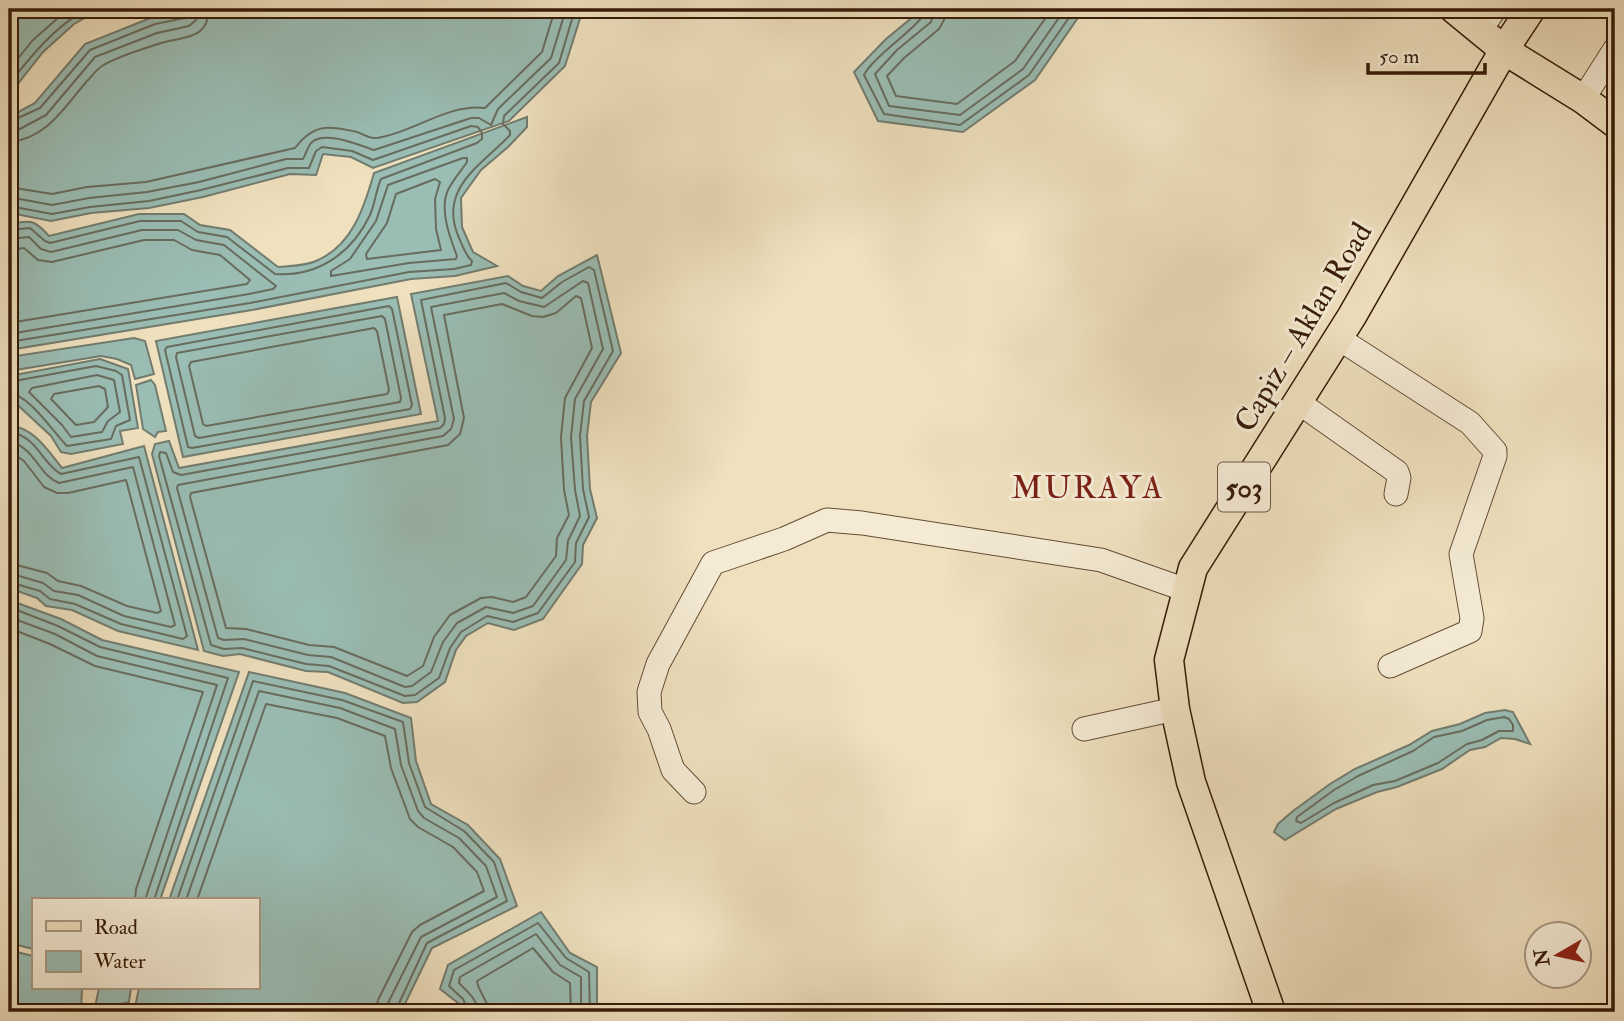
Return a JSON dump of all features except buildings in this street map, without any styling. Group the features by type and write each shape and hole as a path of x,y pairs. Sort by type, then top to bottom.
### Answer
{"main road":[{"path":"1454,9 1488,19 1504,50 1583,99 1615,123"},
{"name":"Capiz – Aklan Road","path":"1271,1012 1191,782 1175,709 1169,660 1186,590 1193,568 1338,338 1504,50 1531,9"}],"street":[{"path":"1583,99 1615,49"},
{"path":"1338,338 1469,422 1495,451 1461,554 1472,618 1470,631 1390,666"},
{"path":"1298,402 1397,472 1399,478 1396,494"},
{"path":"694,792 673,770 650,712 649,692 658,664 713,563 784,539 827,520 1101,560 1186,590"},
{"path":"1084,729 1175,709"}],"water":[{"path":"9,9 101,9 74,24 43,52 9,95"},
{"path":"201,9 583,9 565,66 509,121 373,168 351,157 323,154 316,175 290,174 149,208 91,213 51,221 10,213 9,117 35,103 85,44 153,17"},
{"path":"920,9 1084,9 1035,80 963,132 878,121 854,72"},
{"path":"527,117 527,127 481,170 461,198 462,227 473,252 497,266 455,276 411,279 252,310 9,350 9,224 32,222 49,236 139,214 184,214 200,225 230,230 278,267 307,264 328,254 348,236 361,212 374,173"},
{"path":"597,255 621,353 591,402 587,436 590,489 597,518 583,545 582,564 543,619 514,630 488,623 466,636 456,650 445,682 417,702 403,703 328,672 306,671 240,654 223,656 204,651 152,454 155,444 169,441 179,468 438,421 411,294 508,276 523,286 541,291 558,276"},
{"path":"397,297 421,414 183,457 156,341"},
{"path":"134,338 145,341 154,374 135,379 131,365 101,356 9,371 9,357"},
{"path":"100,359 128,369 138,428 120,431 123,444 71,454 61,452 51,436 9,397 9,376"},
{"path":"151,380 155,385 166,431 158,432 155,437 143,429 136,385"},
{"path":"9,425 33,435 62,468 144,446 198,650 118,631 72,610 46,606 37,598 9,588"},
{"path":"9,600 61,619 102,640 239,672 161,898 32,898 32,949 9,943"},
{"path":"249,672 345,693 411,718 416,761 431,804 468,825 500,859 517,906 432,948 401,1012 134,1012 139,990 259,990 259,898 170,898"},
{"path":"1505,710 1513,712 1530,744 1501,738 1485,747 1470,750 1442,769 1336,809 1285,840 1274,832 1278,824 1293,811 1355,769 1409,745 1432,731 1460,724 1485,713"},
{"path":"541,912 570,953 597,967 597,1012 464,1012 458,1003 440,989 448,965"},
{"path":"9,950 32,956 32,990 82,990 81,1012 9,1012"},
{"path":"99,990 131,990 129,1002 121,1004 119,1012 94,1012"}],"district":[{"name":"MURAYA","path":"1088,487"}]}
